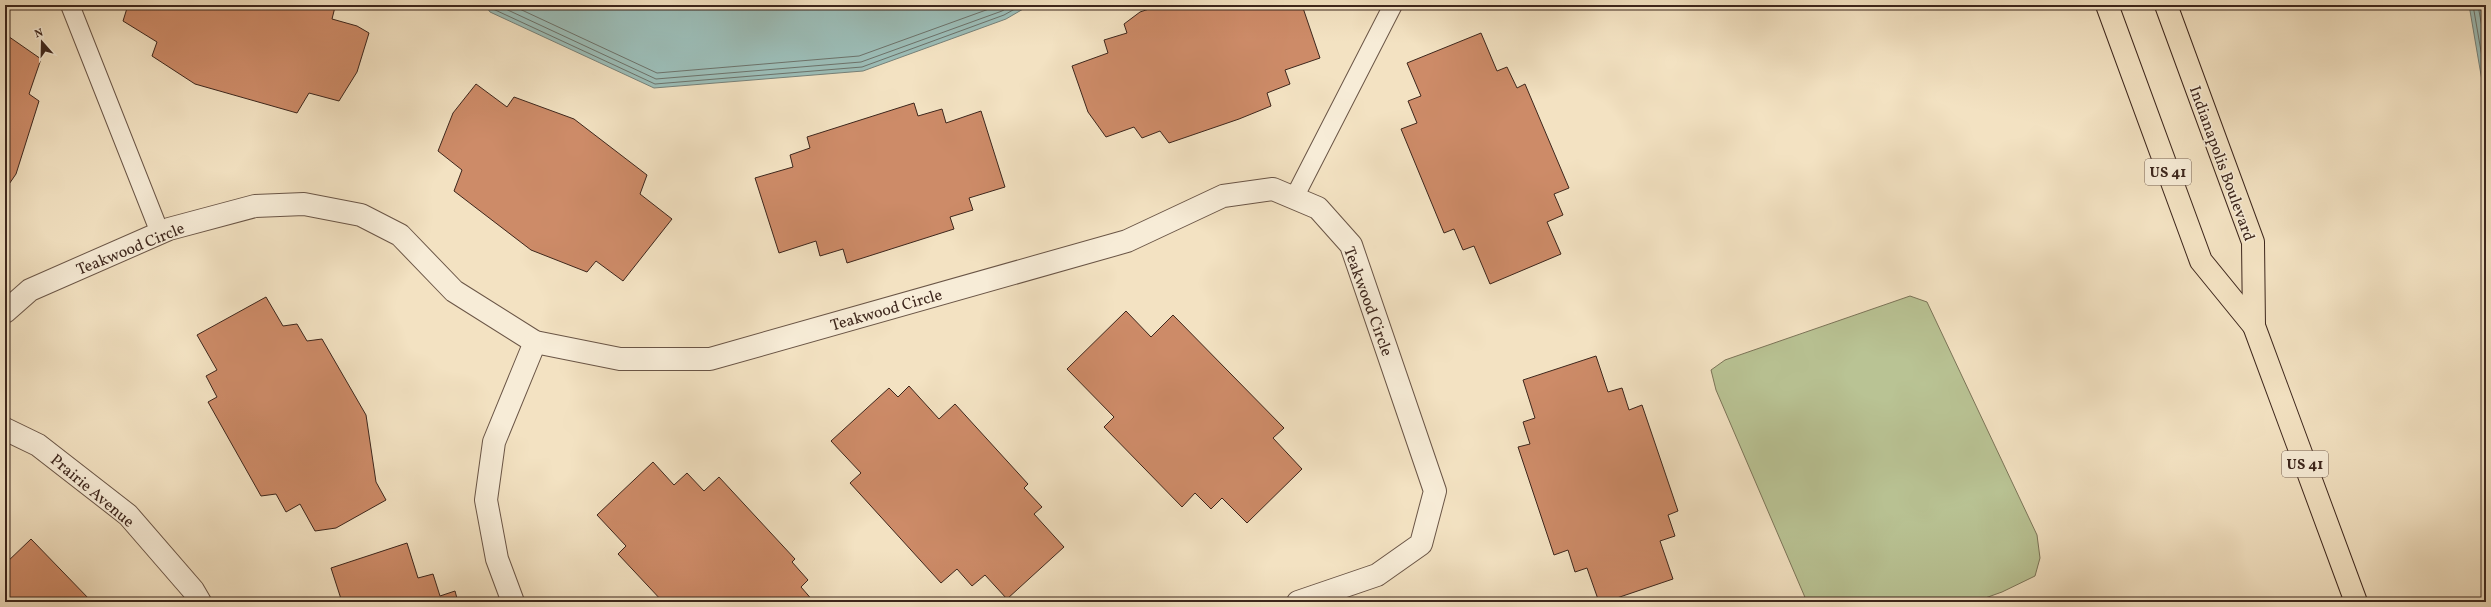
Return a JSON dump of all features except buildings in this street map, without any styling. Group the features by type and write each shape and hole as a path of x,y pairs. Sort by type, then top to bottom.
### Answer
{"highway":[{"name":"Indianapolis Boulevard","path":"2106,5 2200,261 2254,326 2356,602"},
{"name":"Indianapolis Boulevard","path":"2166,5 2253,242 2254,326"}],"street":[{"name":"Teakwood Circle","path":"5,312 30,290 160,232 255,206 304,204 361,215 400,236 454,291 535,342 620,359 710,359 1127,241 1224,196 1272,189 1318,208 1351,245 1435,491 1421,544 1377,575 1298,602"},
{"path":"513,602 497,559 486,500 494,442 535,342"},
{"name":"Prairie Avenue","path":"5,429 38,445 128,515 193,590 200,602"}],"lane":[{"path":"70,5 160,232"},
{"path":"1294,198 1394,5"}],"green space":[{"path":"1910,296 1927,302 2037,535 2040,558 2035,576 2002,592 1974,602 1807,602 1716,390 1711,370 1725,360"}],"water":[{"path":"485,5 1030,5 1006,19 863,71 654,88 490,12"},
{"path":"2469,5 2486,5 2486,104"}]}
